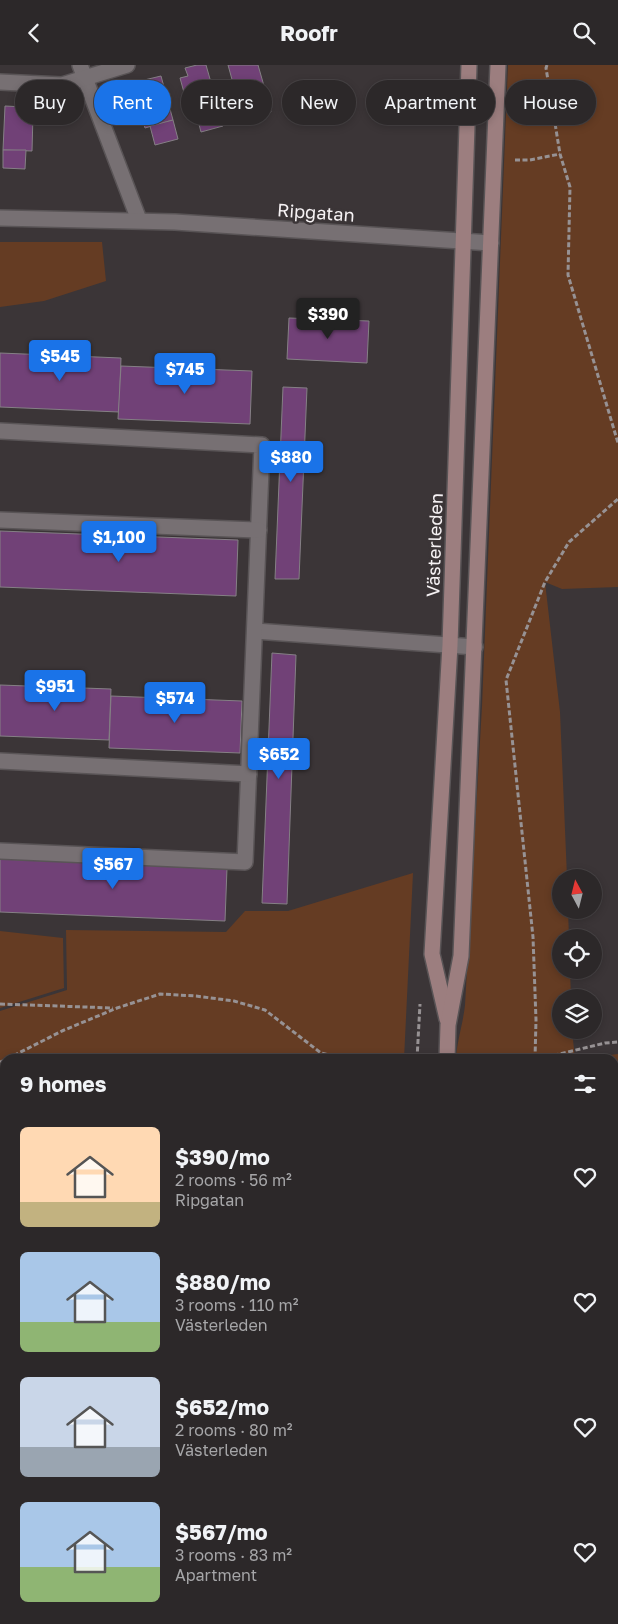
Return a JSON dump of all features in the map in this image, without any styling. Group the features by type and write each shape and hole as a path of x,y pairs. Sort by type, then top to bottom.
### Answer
{"street":[{"path":"0,81 62,85 82,71 127,65"},
{"name":"Västerleden","path":"448,1025 432,954 450,645 469,65"},
{"name":"Västerleden","path":"447,1054 448,1025 461,956 498,65"},
{"path":"82,71 139,220"},
{"name":"Ripgatan","path":"0,218 139,220 491,243"},
{"path":"0,431 262,445 245,862 0,851"},
{"path":"0,520 259,530"},
{"path":"255,631 475,647"},
{"path":"0,761 249,774"}],"path":[{"path":"546,65 560,154 570,187 568,275 618,443"},
{"path":"535,1054 536,1019 533,937 506,680 545,582 569,542 618,499"},
{"path":"16,1054 62,1031 116,1008 160,995 196,996 234,1001 265,1011 321,1053 325,1054"},
{"path":"0,1004 116,1008"},
{"path":"560,1054 605,1043 618,1042"}],"shaded area":[{"path":"508,65 618,65 618,587 562,589 545,582 560,712 567,869 552,869 552,919 568,919 569,929 552,929 552,979 570,979 571,989 552,989 552,1039 573,1039 574,1054 457,1054 465,1005 482,706 506,125 596,125 596,80 507,80"},
{"path":"0,242 102,242 106,281 44,301 0,307"},
{"path":"413,873 404,1054 0,1054 0,1011 67,990 66,930 226,932 245,911 288,911"},
{"path":"0,931 63,938 64,988 0,1008"}],"building":[{"path":"206,65 210,80 181,80 181,82 180,78 188,76 185,68"},
{"path":"228,65 258,65 262,80 232,80"},
{"path":"161,76 162,80 144,80"},
{"path":"5,106 15,106 15,125 33,125 32,151 3,150"},
{"path":"173,120 178,139 155,145 150,126 171,125 171,121"},
{"path":"144,125 156,125 145,128"},
{"path":"199,125 223,125 223,126 201,132"},
{"path":"3,150 26,150 25,169 3,168"},
{"path":"289,318 369,321 367,363 287,359"},
{"path":"0,353 121,358 119,412 0,407"},
{"path":"121,366 252,371 250,424 118,419"},
{"path":"283,387 307,388 299,579 275,579"},
{"path":"0,531 238,540 236,596 0,587"},
{"path":"272,653 296,655 287,904 262,903"},
{"path":"0,685 111,689 109,740 0,736"},
{"path":"111,696 242,701 240,753 109,748"},
{"path":"0,859 227,868 225,921 0,912"}]}
